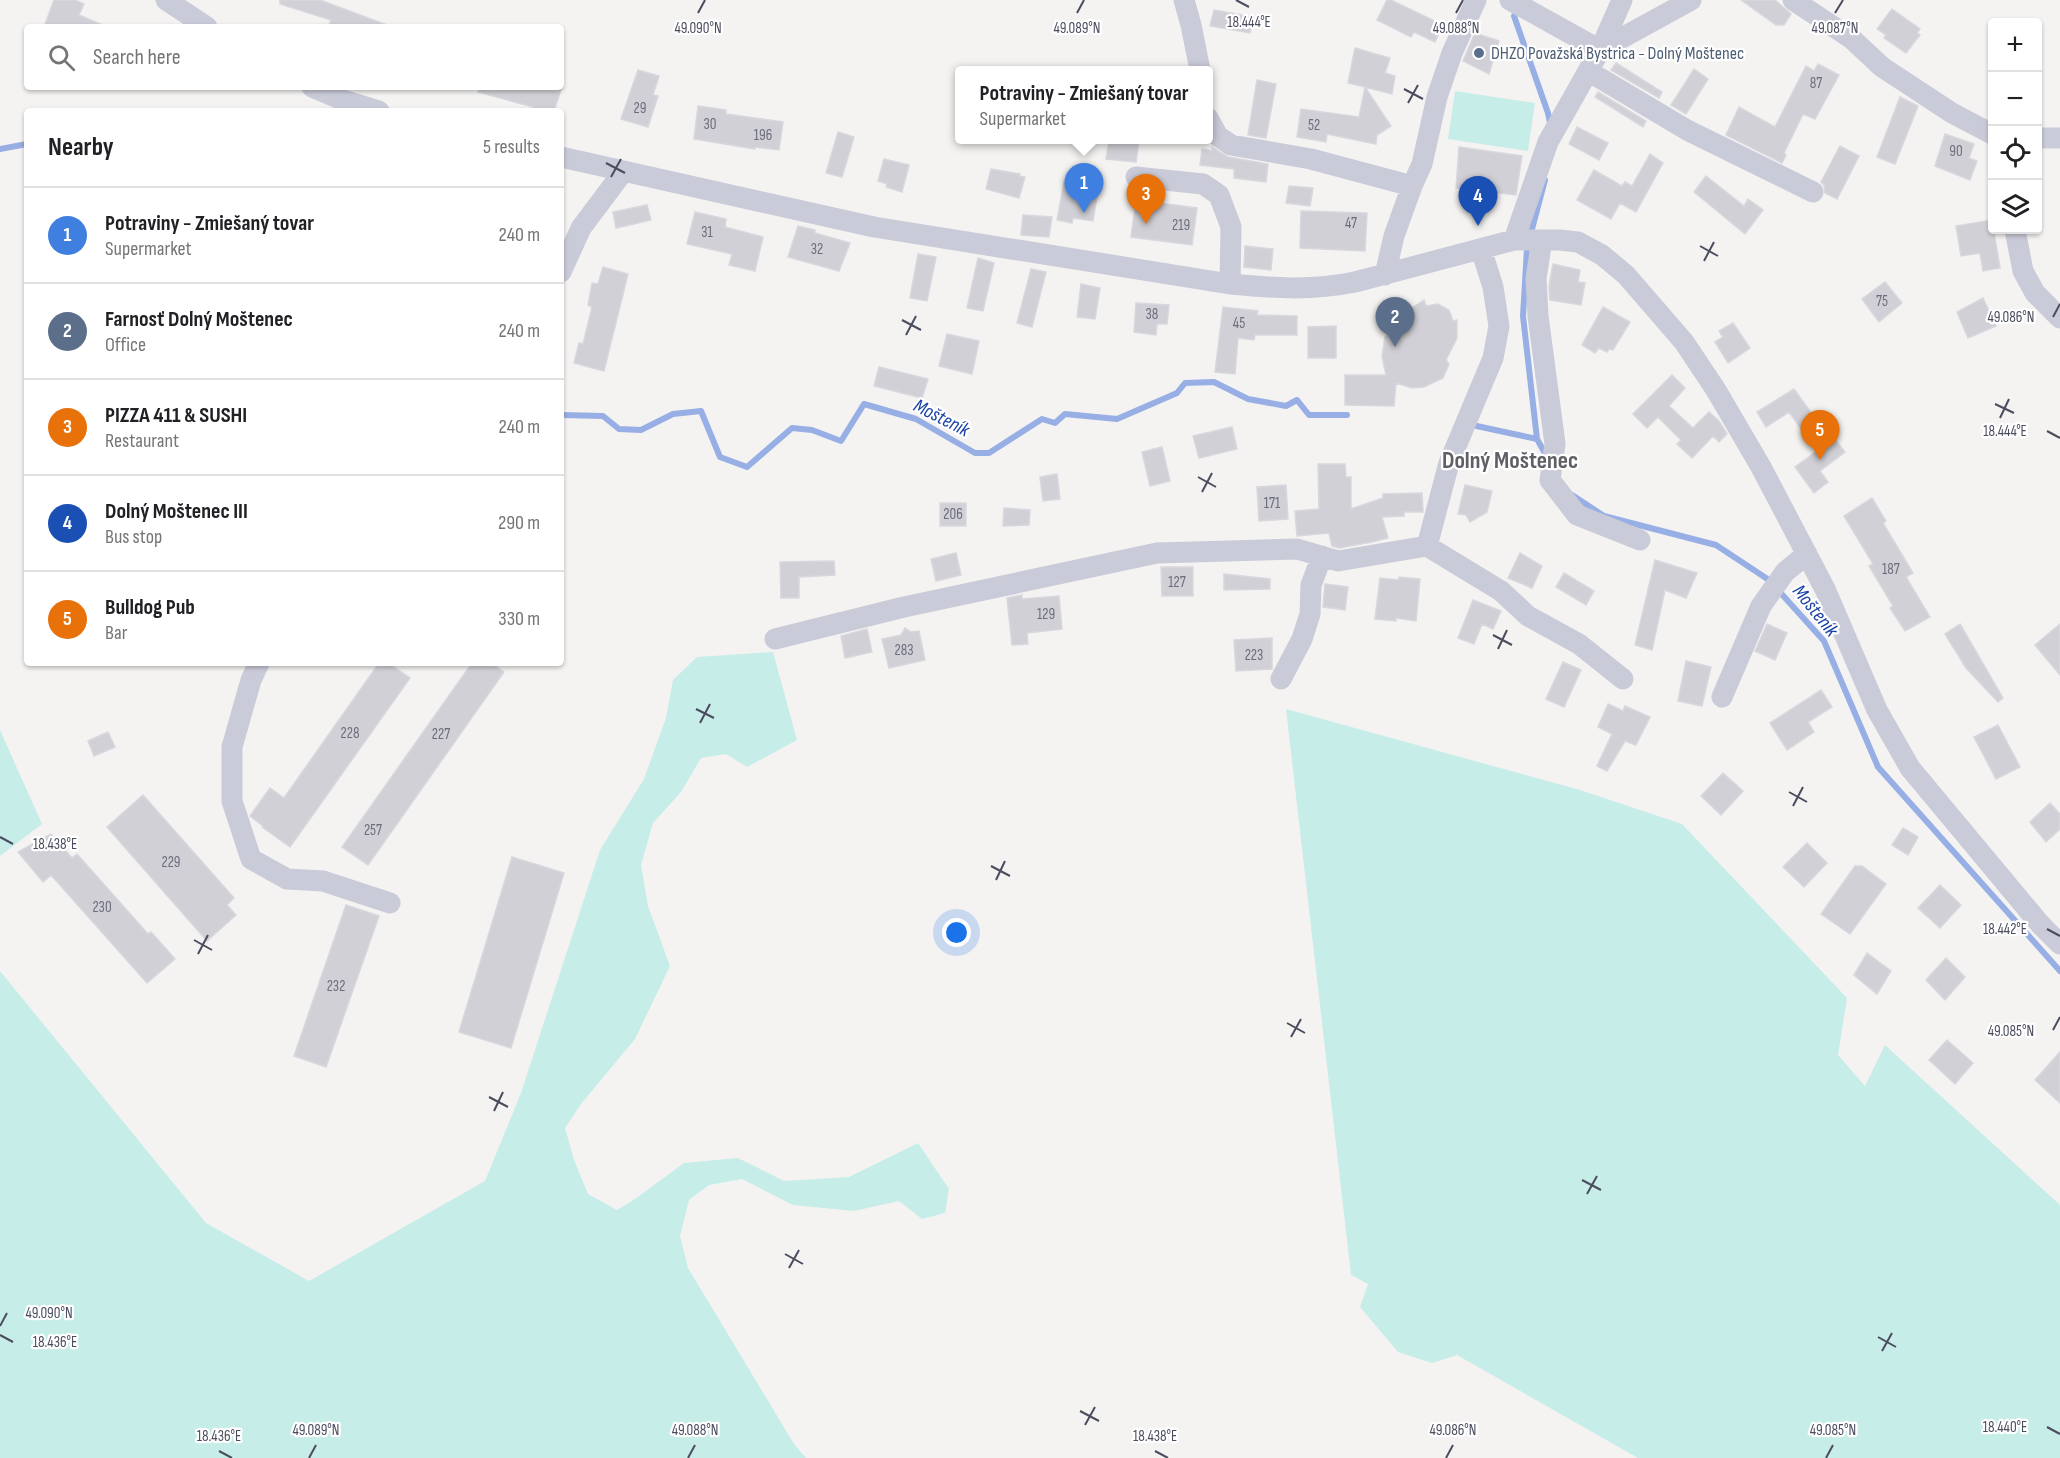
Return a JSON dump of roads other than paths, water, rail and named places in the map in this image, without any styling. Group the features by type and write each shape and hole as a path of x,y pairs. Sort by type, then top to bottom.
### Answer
{"street":[{"path":"166,0 202,24"},
{"path":"1184,0 1199,66"},
{"path":"1385,274 1394,236 1422,164 1437,97 1452,53 1476,0"},
{"path":"1517,240 1552,134 1600,50 1622,0"},
{"path":"1600,50 1691,0"},
{"path":"1793,0 1852,39 1882,67 1952,113 1988,132"},
{"path":"1516,4 1600,50"},
{"path":"1588,71 1686,130 1813,192"},
{"path":"319,90 369,108"},
{"path":"1213,126 1218,136 1231,146 1311,159 1412,186"},
{"path":"2042,138 2060,138"},
{"path":"564,158 874,227 1230,284 1284,289 1332,287 1517,240 1578,242 1602,255 1626,275 1684,342 1716,390 1761,467 1830,600 1877,710 1910,768 2040,924 2060,944"},
{"path":"564,266 582,228 623,172"},
{"path":"1136,177 1203,184 1218,195 1232,227 1230,284"},
{"path":"2016,234 2023,271 2035,293 2060,318"},
{"path":"1542,240 1536,278 1538,316 1555,444 1550,480 1577,514 1640,540"},
{"path":"1427,546 1449,464 1493,357 1499,326 1493,287 1481,249"},
{"path":"775,639 904,607 1157,553 1297,549 1338,561 1427,546 1501,591 1528,616 1579,644 1623,680"},
{"path":"1722,698 1761,606 1785,572 1807,554"},
{"path":"1281,679 1302,639 1310,614 1311,585 1322,556"},
{"path":"258,666 251,680 232,747 232,801 251,859 287,879 323,881 390,903"}],"waterway":[{"path":"1518,9 1514,16 1551,127"},
{"name":"Mošteník","path":"0,149 24,145"},
{"path":"1537,439 1523,316 1527,248 1545,180"},
{"name":"Mošteník","path":"564,415 603,416 619,429 641,430 673,414 701,411 720,457 747,467 792,428 812,430 841,441 864,404 916,419 975,453 989,453 1042,419 1055,423 1065,414 1117,419 1177,393 1185,383 1214,382 1248,399 1286,406 1297,400 1309,415 1347,415"},
{"name":"Mošteník","path":"1472,425 1537,439 1547,457"},
{"name":"Mošteník","path":"1572,495 1604,516 1716,545 1772,582"},
{"name":"Mošteník","path":"1778,590 1824,641 1878,767 2060,971"}],"place":[{"name":"DHZO Považská Bystrica - Dolný Moštenec","path":"1479,53"},
{"name":"Potraviny - Zmiešaný tovar","path":"1084,213"},
{"name":"PIZZA 411 & SUSHI","path":"1146,224"},
{"name":"Dolný Moštenec III","path":"1478,226"},
{"name":"Farnosť Dolný Moštenec","path":"1395,347"},
{"name":"Bulldog Pub","path":"1820,460"}],"district":[{"name":"Dolný Moštenec","path":"1510,460"}]}
